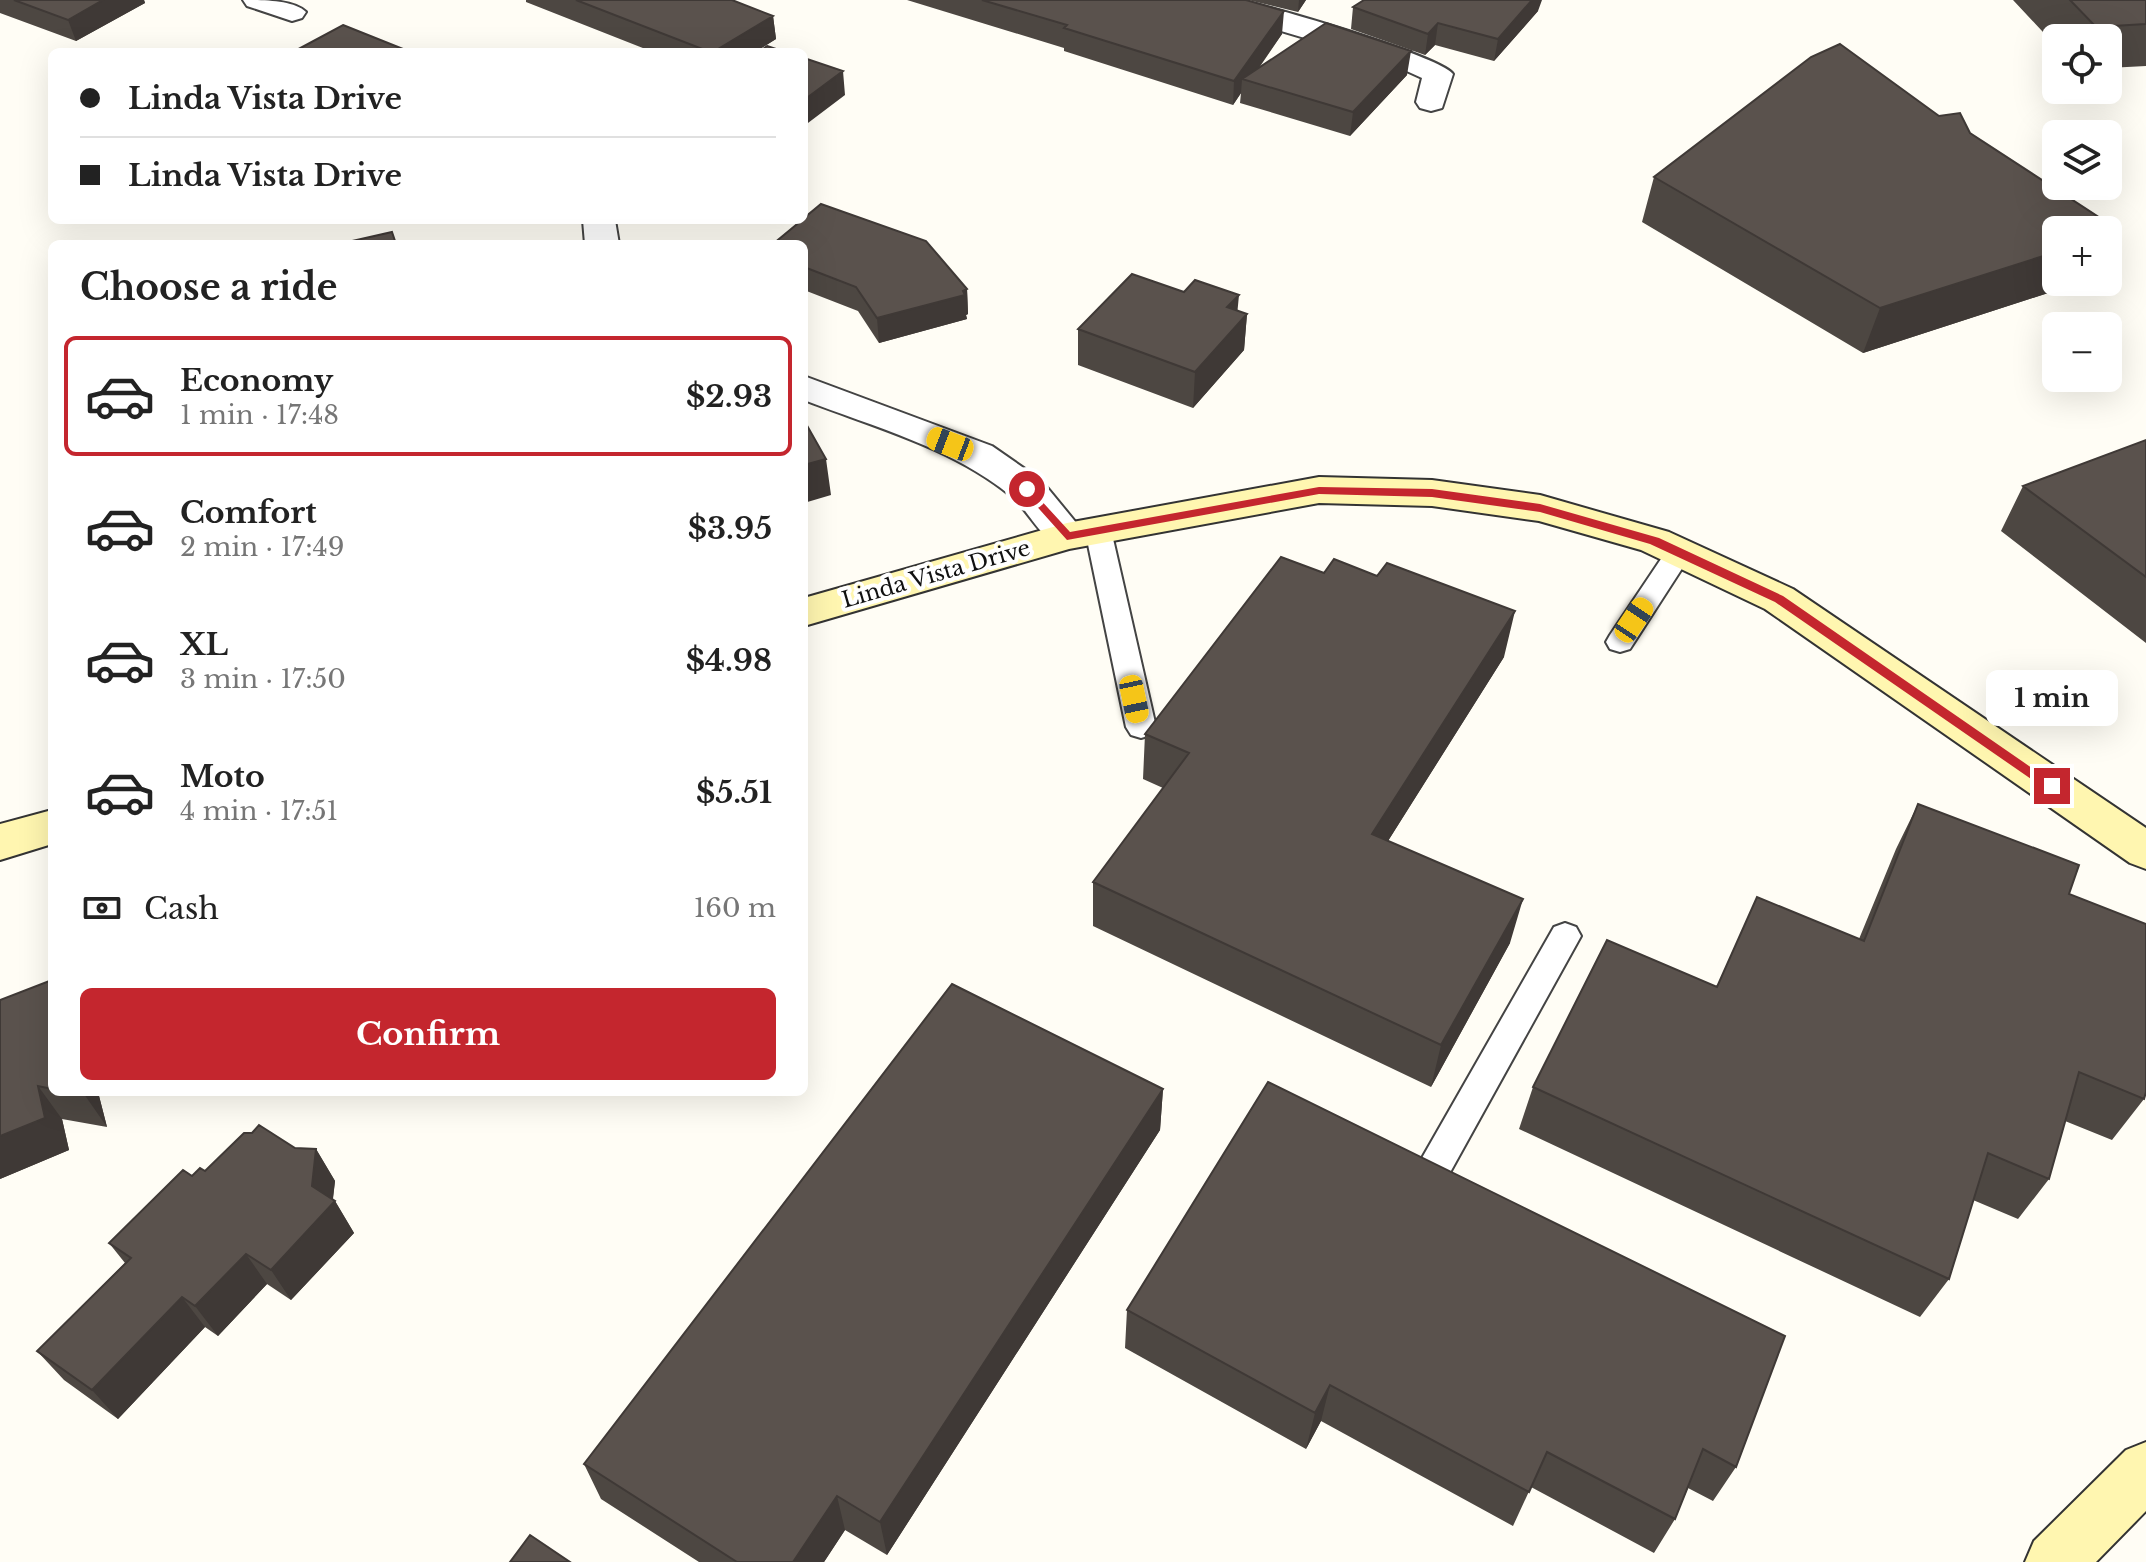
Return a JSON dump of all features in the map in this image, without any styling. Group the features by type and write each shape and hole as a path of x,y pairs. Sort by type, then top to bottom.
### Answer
{"street":[{"path":"257,0 292,12"},
{"path":"1207,0 1400,57 1438,74 1431,102"},
{"path":"1293,24 1321,0"},
{"name":"Linda Vista Drive","path":"808,389 979,455 1082,533"},
{"name":"Linda Vista Drive","path":"808,611 1082,533 1319,490 1432,493 1540,508 1655,541 1779,599 2146,851"},
{"path":"0,842 48,828"},
{"path":"2055,1562 2146,1470"}],"lane":[{"path":"1082,533 1141,727"},
{"path":"1620,642 1679,553"},
{"path":"1430,1176 1565,936"}],"building":[{"path":"14,0 103,0 68,20"},
{"path":"576,0 732,0 773,16 720,48 700,48"},
{"path":"982,0 1246,0 1284,11 1234,81"},
{"path":"1364,0 1532,0 1498,39 1438,23 1428,34 1353,7"},
{"path":"2070,0 2146,0 2146,24 2093,24"},
{"path":"1326,23 1411,51 1353,112 1242,79"},
{"path":"343,25 400,48 300,48"},
{"path":"1840,44 1939,116 1960,113 1970,133 2042,180 2042,200 2073,200 2097,216 2042,216 2042,256 1880,308 1654,177 1811,57"},
{"path":"808,59 843,71 808,97"},
{"path":"821,204 926,241 967,289 963,291 965,295 877,318 856,287 808,269 808,240 778,240 797,224 808,224 808,215"},
{"path":"392,232 395,240 357,240"},
{"path":"1132,274 1184,292 1195,280 1239,295 1227,307 1247,314 1195,372 1078,329"},
{"path":"808,427 826,459 808,464"},
{"path":"2146,440 2146,577 2023,486"},
{"path":"1281,557 1324,573 1334,559 1377,576 1387,563 1515,611 1372,834 1523,899 1441,1045 1093,882 1189,753 1145,734"},
{"path":"1918,804 2079,865 2069,894 2146,924 2144,1099 2079,1072 2049,1179 1988,1153 1949,1279 1533,1087 1607,940 1717,987 1757,897 1864,941"},
{"path":"48,982 48,1088 38,1086 45,1118 0,1136 0,1000"},
{"path":"952,984 1163,1089 880,1522 837,1496 793,1562 737,1562 584,1464"},
{"path":"1268,1082 1785,1336 1736,1467 1703,1449 1675,1519 1547,1452 1529,1492 1330,1385 1315,1413 1127,1310"},
{"path":"259,1125 295,1148 316,1149 312,1186 335,1201 271,1270 246,1254 195,1306 182,1297 92,1390 37,1351 131,1258 109,1243 183,1170 192,1176 200,1168 205,1171 244,1133 252,1133"},
{"path":"530,1535 570,1562 510,1562"}],"route":[{"path":"1027,489 1067,536 1319,490 1432,493 1540,508 1655,541 1779,599 2052,786"}]}
